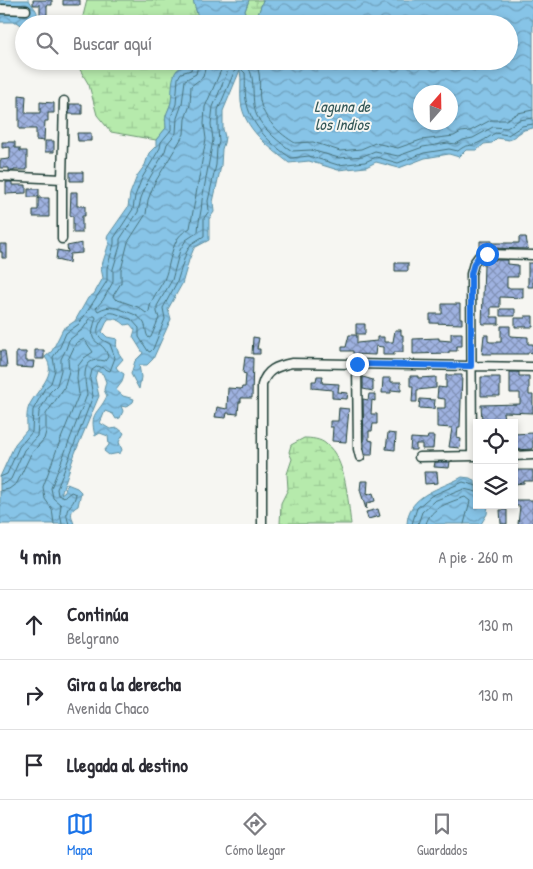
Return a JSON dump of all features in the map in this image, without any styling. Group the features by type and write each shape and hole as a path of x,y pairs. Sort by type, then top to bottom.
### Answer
{"street":[{"path":"0,9 26,10"},
{"path":"62,239 64,101"},
{"path":"0,176 62,179"},
{"path":"473,426 471,274 474,263 479,256 487,254 533,255"},
{"path":"262,524 262,386 264,376 284,365 292,363 533,367"},
{"path":"357,364 358,449 360,457"},
{"path":"419,457 473,456"},
{"path":"518,456 533,456"}],"green space":[{"path":"87,0 193,0 197,15 83,15"},
{"path":"249,0 263,0 258,15 243,15"},
{"path":"80,70 183,70 174,77 171,103 166,116 166,128 156,140 111,132 97,115 89,85"},
{"path":"304,438 324,442 338,459 345,481 351,524 280,524 281,503 288,489 287,474 292,459 289,452 291,445"}],"water":[{"path":"0,0 29,0 37,14 15,15 15,22 0,22"},
{"path":"193,0 249,0 243,15 197,15"},
{"name":"Laguna de los Indios","path":"263,0 533,0 533,128 524,130 509,140 497,138 492,143 484,144 477,150 466,150 459,157 449,154 425,158 399,168 376,162 366,167 338,170 309,161 289,163 273,151 252,129 243,112 240,70 518,70 518,15 258,15"},
{"path":"177,70 240,70 223,111 225,137 213,202 214,212 209,219 209,240 194,248 182,284 168,309 171,319 153,359 147,365 139,365 141,377 139,389 131,374 135,361 143,353 133,337 135,330 130,324 125,325 117,320 108,319 102,332 107,337 117,339 117,350 123,359 116,367 124,374 122,382 116,390 123,396 134,399 126,407 121,406 123,411 120,418 116,419 113,414 105,411 100,423 110,429 118,428 124,433 119,442 122,450 120,453 109,455 104,451 109,445 108,436 100,433 95,436 93,428 95,414 107,396 104,390 106,382 103,374 97,371 95,378 99,396 75,453 61,494 65,491 67,484 81,492 78,506 73,510 72,514 74,524 0,524 0,477 15,444 27,430 29,406 48,376 49,363 45,357 52,351 63,329 75,321 88,298 94,294 103,278 101,268 109,243 107,237 128,207 130,194 137,176 145,165 149,153 156,146 156,140 166,128 166,114 171,102 173,79"},
{"path":"462,477 473,480 473,509 488,509 481,524 407,524 413,506 419,499"}],"building":[{"path":"33,0 52,0 52,5 47,5 47,15 40,15 40,5 33,5"},
{"path":"63,0 80,0 80,5 63,5"},
{"path":"19,95 26,96 25,113 40,113 40,102 54,103 54,113 48,113 48,121 45,121 44,141 36,140 36,129 19,129"},
{"path":"70,104 82,104 82,114 69,114"},
{"path":"77,133 91,133 91,141 78,141"},
{"path":"45,141 54,141 54,152 45,152"},
{"path":"2,142 15,142 15,148 20,148 20,151 27,151 27,170 9,171 9,168 0,168 0,160 10,158 10,147 2,148"},
{"path":"70,172 83,172 83,181 70,181"},
{"path":"6,182 12,182 12,185 26,185 26,193 6,194"},
{"path":"28,189 39,189 39,197 28,197"},
{"path":"71,192 77,192 77,206 85,206 85,216 82,216 82,233 73,233 73,216 70,216"},
{"path":"38,198 49,198 49,217 33,217 33,210 38,210"},
{"path":"519,237 526,237 528,249 487,248 480,250 480,241 519,243"},
{"path":"82,243 82,253 70,254 69,263 56,260 57,250 68,252 67,246"},
{"path":"0,244 7,244 7,258 2,258"},
{"path":"507,260 507,264 518,265 518,277 507,277 507,288 523,288 523,298 500,297 500,307 491,307 491,317 499,317 499,324 482,324 484,265 482,265 482,261"},
{"path":"395,263 408,263 408,271 395,271"},
{"path":"528,263 533,263 533,287 528,287"},
{"path":"442,304 460,304 462,324 430,323 430,314 442,314"},
{"path":"500,309 515,309 515,316 500,316"},
{"path":"525,316 533,316 533,327 515,327 515,318 525,318"},
{"path":"356,324 365,324 365,334 356,334"},
{"path":"501,326 510,326 510,336 528,337 528,344 533,344 533,353 482,354 484,335 488,335 488,341 490,342 501,342"},
{"path":"395,330 401,330 401,335 403,335 403,352 394,352 394,355 383,355 383,347 376,346 375,355 353,354 353,351 342,351 342,347 346,347 349,335 357,335 357,343 377,341 377,337 384,337 384,342 393,342"},
{"path":"451,333 462,333 462,346 457,346 457,351 413,354 413,339 439,338 439,340 451,341"},
{"path":"253,337 259,338 257,349 260,349 260,354 252,354"},
{"path":"35,350 44,350 44,359 35,359"},
{"path":"0,351 5,351 7,367 0,367"},
{"path":"16,352 26,352 26,361 34,361 33,368 16,367"},
{"path":"245,357 253,358 252,398 241,398 238,414 227,413 226,418 215,417 217,407 227,409 228,388 241,389 245,387 246,374 243,373"},
{"path":"510,372 519,372 519,376 529,376 529,395 533,395 533,413 503,412 504,419 482,419 481,405 520,404 520,393 510,393"},
{"path":"446,375 462,375 460,427 458,427 457,438 461,439 460,448 449,447 452,428 437,427 437,408 445,408 445,399 437,398 438,387 446,388"},
{"path":"317,376 323,376 322,383 339,384 338,392 348,393 347,399 332,398 332,390 312,388 312,381 316,381"},
{"path":"410,376 418,376 418,378 436,377 436,388 417,390 417,402 412,402 413,386 410,386"},
{"path":"363,377 373,380 373,391 363,389"},
{"path":"481,377 500,377 500,396 481,396"},
{"path":"383,378 391,378 391,382 401,382 401,391 391,390 391,393 382,393"},
{"path":"369,394 375,394 375,401 372,400 371,414 377,414 377,424 373,424 372,431 369,431 369,440 373,441 372,455 365,455 363,399 368,400"},
{"path":"420,399 435,400 434,409 419,408"},
{"path":"339,408 349,409 346,442 332,441 333,427 330,427 330,421 338,421"},
{"path":"388,433 396,434 395,450 386,449"},
{"path":"533,433 533,449 518,450 518,434"},
{"path":"428,436 434,436 433,449 422,449 422,444 416,444 416,450 410,450 411,438 427,439"},
{"path":"435,462 450,462 449,468 434,467"},
{"path":"518,470 533,470 533,481 524,481 524,483 518,484"},
{"path":"424,472 437,472 438,483 425,484"},
{"path":"361,481 368,481 367,495 373,493 375,501 367,503 366,509 360,490"},
{"path":"518,500 533,500 533,524 518,524 520,506 518,506"},
{"path":"378,509 380,516 368,519 366,512"},
{"path":"500,510 507,510 507,524 501,524"}],"route":[{"path":"357,364 471,366 471,274 474,263 479,256 487,254"}]}
